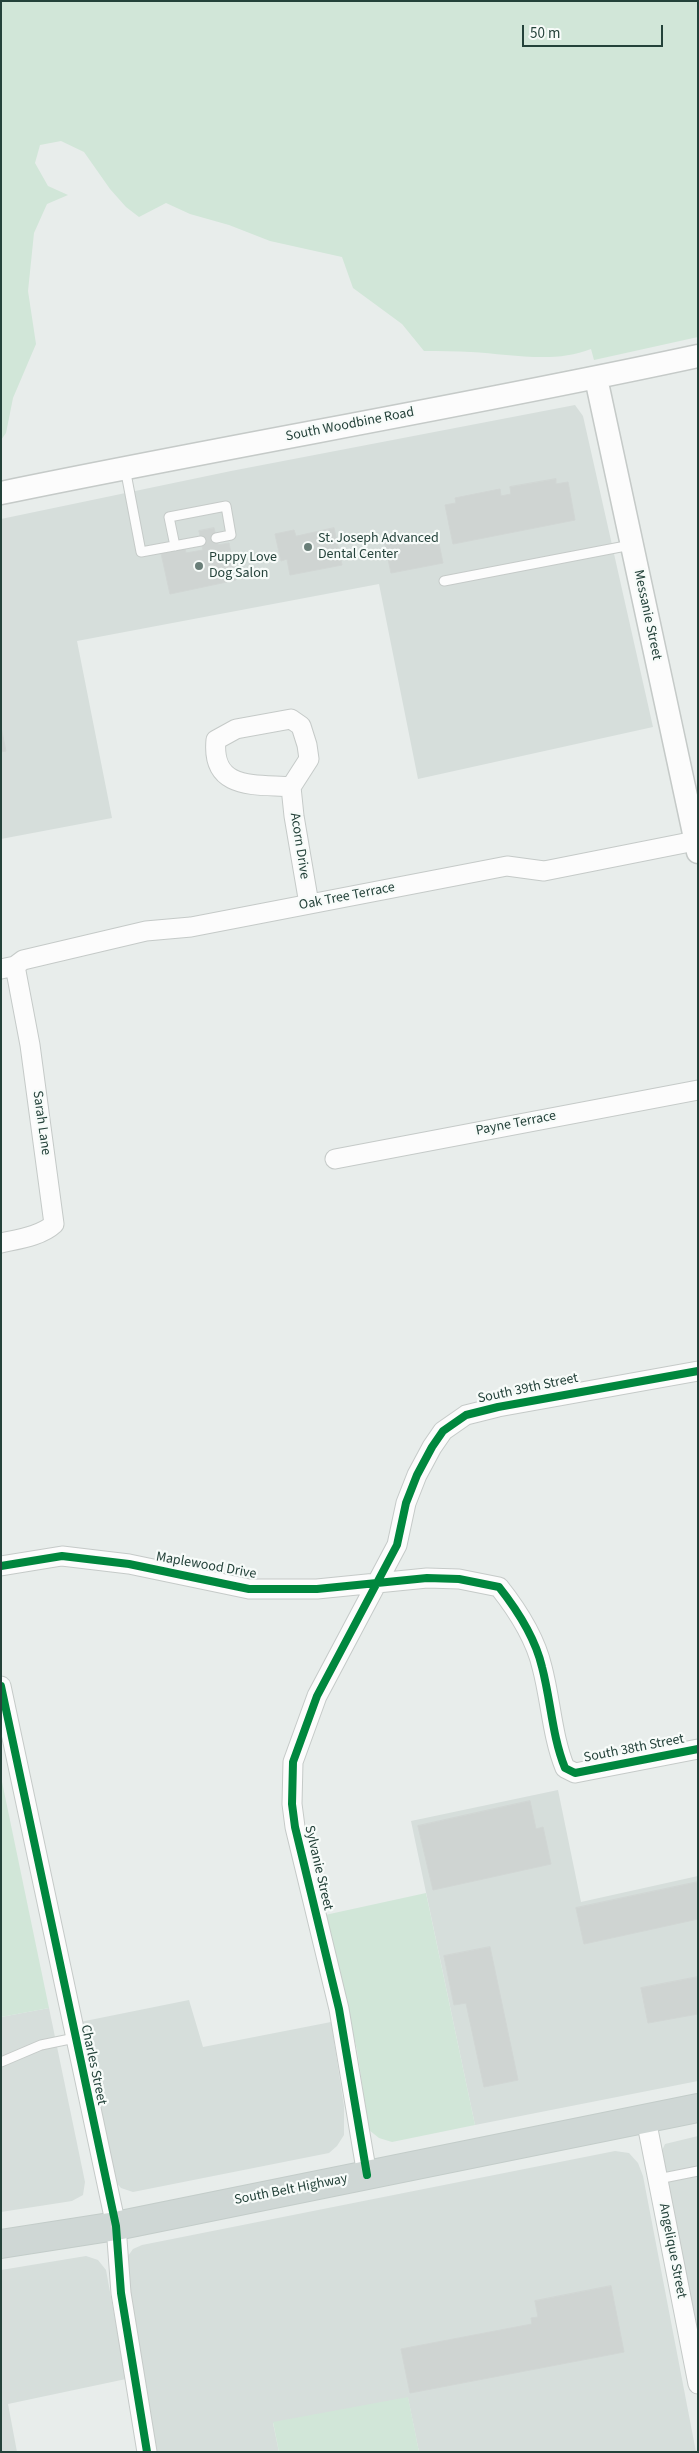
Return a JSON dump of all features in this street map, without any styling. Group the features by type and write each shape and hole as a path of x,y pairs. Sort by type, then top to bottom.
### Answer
{"main road":[{"name":"South Belt Highway","path":"1,2244 116,2226 698,2108"}],"street":[{"name":"South Woodbine Road","path":"1,493 596,378 698,356"},
{"name":"Messanie Street","path":"596,378 697,847"},
{"path":"291,720 300,726 307,745 309,759 291,787 244,785 230,779 222,772 215,752 216,740 236,729 291,720"},
{"name":"Acorn Drive","path":"291,787 309,904"},
{"name":"Oak Tree Terrace","path":"8,967 23,960 146,931 191,927 507,866 544,871 697,847"},
{"name":"Sarah Lane","path":"1,1243 28,1237 54,1224 30,1045 8,967"},
{"name":"Payne Terrace","path":"335,1159 698,1090"},
{"name":"South 39th Street","path":"378,1582 397,1545 406,1503 417,1475 432,1447 444,1431 466,1415 531,1399 698,1371"},
{"name":"Maplewood Drive","path":"1,1566 62,1556 129,1564 249,1588 317,1589 378,1582 459,1579 499,1587 522,1616 542,1666 559,1752 564,1768 575,1773"},
{"name":"Sylvanie Street","path":"367,2175 339,2009 295,1827 292,1804 293,1762 317,1696 378,1582"},
{"name":"Charles Street","path":"1,1686 116,2226 121,2293 147,2452"},
{"name":"South 38th Street","path":"575,1773 698,1749"},
{"name":"Angelique Street","path":"646,2119 698,2384"}],"lane":[{"path":"125,468 141,552 201,541"},
{"path":"174,546 169,517 226,506 232,535 216,538"},
{"path":"444,581 632,545"},
{"path":"1,2062 41,2045 75,2038"},
{"path":"658,2179 698,2172"}],"shaded area":[{"path":"575,405 583,416 653,727 418,779 379,584 77,641 112,818 1,839 1,519 231,471"},
{"path":"558,1790 581,1902 698,1876 698,2081 475,2125 411,1821"},
{"path":"189,2000 203,2047 331,2022 344,2106 344,2135 337,2146 329,2153 133,2192 121,2188 112,2178 80,2022"},
{"path":"49,2008 85,2182 83,2195 72,2201 1,2212 1,2017"},
{"path":"698,2136 698,2358 660,2155 665,2144"},
{"path":"615,2151 629,2153 638,2163 643,2176 696,2452 419,2452 408,2398 273,2423 279,2452 154,2452 127,2275 128,2256 133,2249 142,2245"},
{"path":"86,2256 98,2260 106,2270 126,2379 8,2404 17,2452 1,2452 1,2270"}],"green space":[{"path":"1,1 698,1 698,337 594,360 591,349 577,354 547,357 424,351 402,324 353,288 342,257 270,241 229,225 190,214 166,203 139,217 126,207 110,189 84,152 61,141 40,145 35,163 48,186 68,195 47,204 34,233 28,291 36,344 13,398 6,433 1,440"},
{"path":"1,1777 49,2008 1,2017"},
{"path":"426,1893 475,2125 392,2142 379,2138 369,2130 357,2050 325,1915"},
{"path":"408,2397 419,2452 279,2452 273,2422"}],"building":[{"path":"556,479 556,484 568,482 575,520 453,544 445,505 456,503 455,498 500,489 501,496 511,494 510,487"},
{"name":"Puppy Love Dog Salon","path":"214,528 218,545 229,543 236,580 170,594 161,553 185,548 186,553 203,550 199,531"},
{"name":"St. Joseph Advanced Dental Center","path":"334,528 342,565 290,575 287,559 281,561 275,534 294,530 296,536"},
{"path":"437,534 443,563 391,573 385,544"},
{"path":"1,727 6,751 1,752"},
{"path":"530,1801 536,1829 543,1827 551,1864 433,1890 418,1826"},
{"path":"698,1882 698,1919 584,1944 576,1908"},
{"path":"490,1947 518,2080 484,2087 466,2003 454,2005 444,1956"},
{"path":"698,1977 698,2014 648,2023 641,1988"},
{"path":"611,2286 624,2352 410,2393 401,2349 532,2324 531,2318 538,2317 535,2301"}],"cycle path":[{"path":"367,2175 339,2009 295,1827 292,1804 293,1762 317,1696 397,1545 406,1503 417,1475 443,1431 466,1415 498,1407 698,1371"},
{"path":"1,1566 62,1556 129,1564 249,1589 317,1589 427,1578 459,1579 499,1587 513,1605 535,1645 545,1680 557,1744 565,1768 575,1773 698,1749"},
{"path":"1,1686 116,2226 121,2293 147,2452"}],"place":[{"name":"St. Joseph Advanced Dental Center","path":"308,547"},
{"name":"Puppy Love Dog Salon","path":"199,566"}]}
